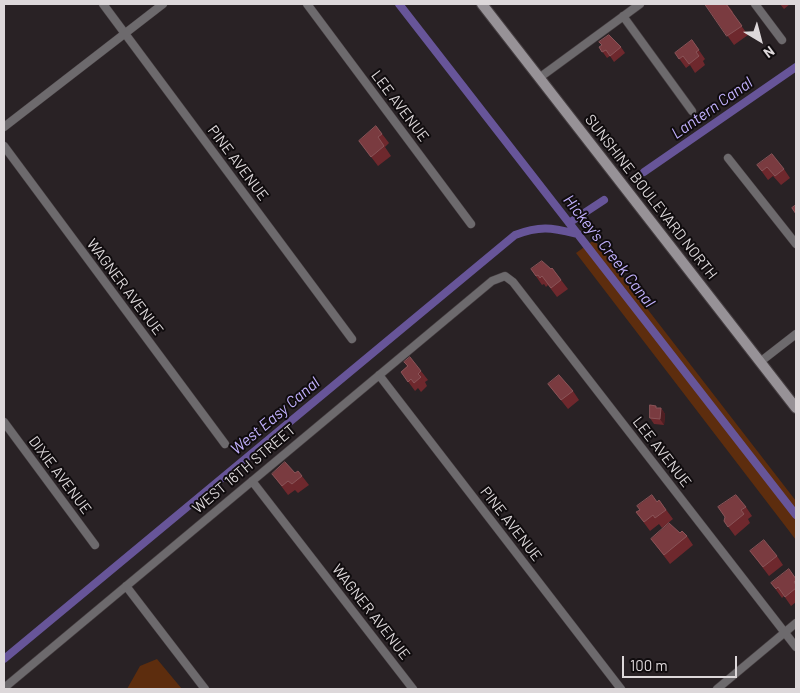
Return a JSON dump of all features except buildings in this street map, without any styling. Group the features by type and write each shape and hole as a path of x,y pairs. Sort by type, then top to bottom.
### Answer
{"street":[{"name":"PINE AVENUE","path":"103,4 352,339"},
{"path":"4,127 163,4"},
{"name":"LEE AVENUE","path":"308,4 471,224"},
{"name":"SUNSHINE BOULEVARD NORTH","path":"482,4 796,408"},
{"path":"540,78 640,4"},
{"path":"755,4 782,40"},
{"path":"623,16 692,111"},
{"name":"WAGNER AVENUE","path":"4,146 225,444"},
{"path":"728,158 796,244"},
{"name":"LEE AVENUE","path":"505,276 513,282 796,647"},
{"name":"WEST 16TH STREET","path":"4,688 492,281 505,276"},
{"path":"760,362 796,334"},
{"name":"PINE AVENUE","path":"379,375 621,689"},
{"name":"DIXIE AVENUE","path":"4,422 95,545"},
{"name":"WAGNER AVENUE","path":"252,481 413,689"},
{"path":"126,586 205,689"},
{"path":"717,689 796,624"}],"shaded area":[{"path":"594,240 796,501 796,540 576,253"},
{"path":"157,659 182,689 127,689 140,666"}],"waterway":[{"name":"Hickey's Creek Canal","path":"399,4 796,515"},
{"name":"Lantern Canal","path":"644,172 796,67"},
{"name":"Lantern Canal","path":"569,223 604,200"},
{"name":"West Easy Canal","path":"4,659 515,235 546,228 578,234"}]}
